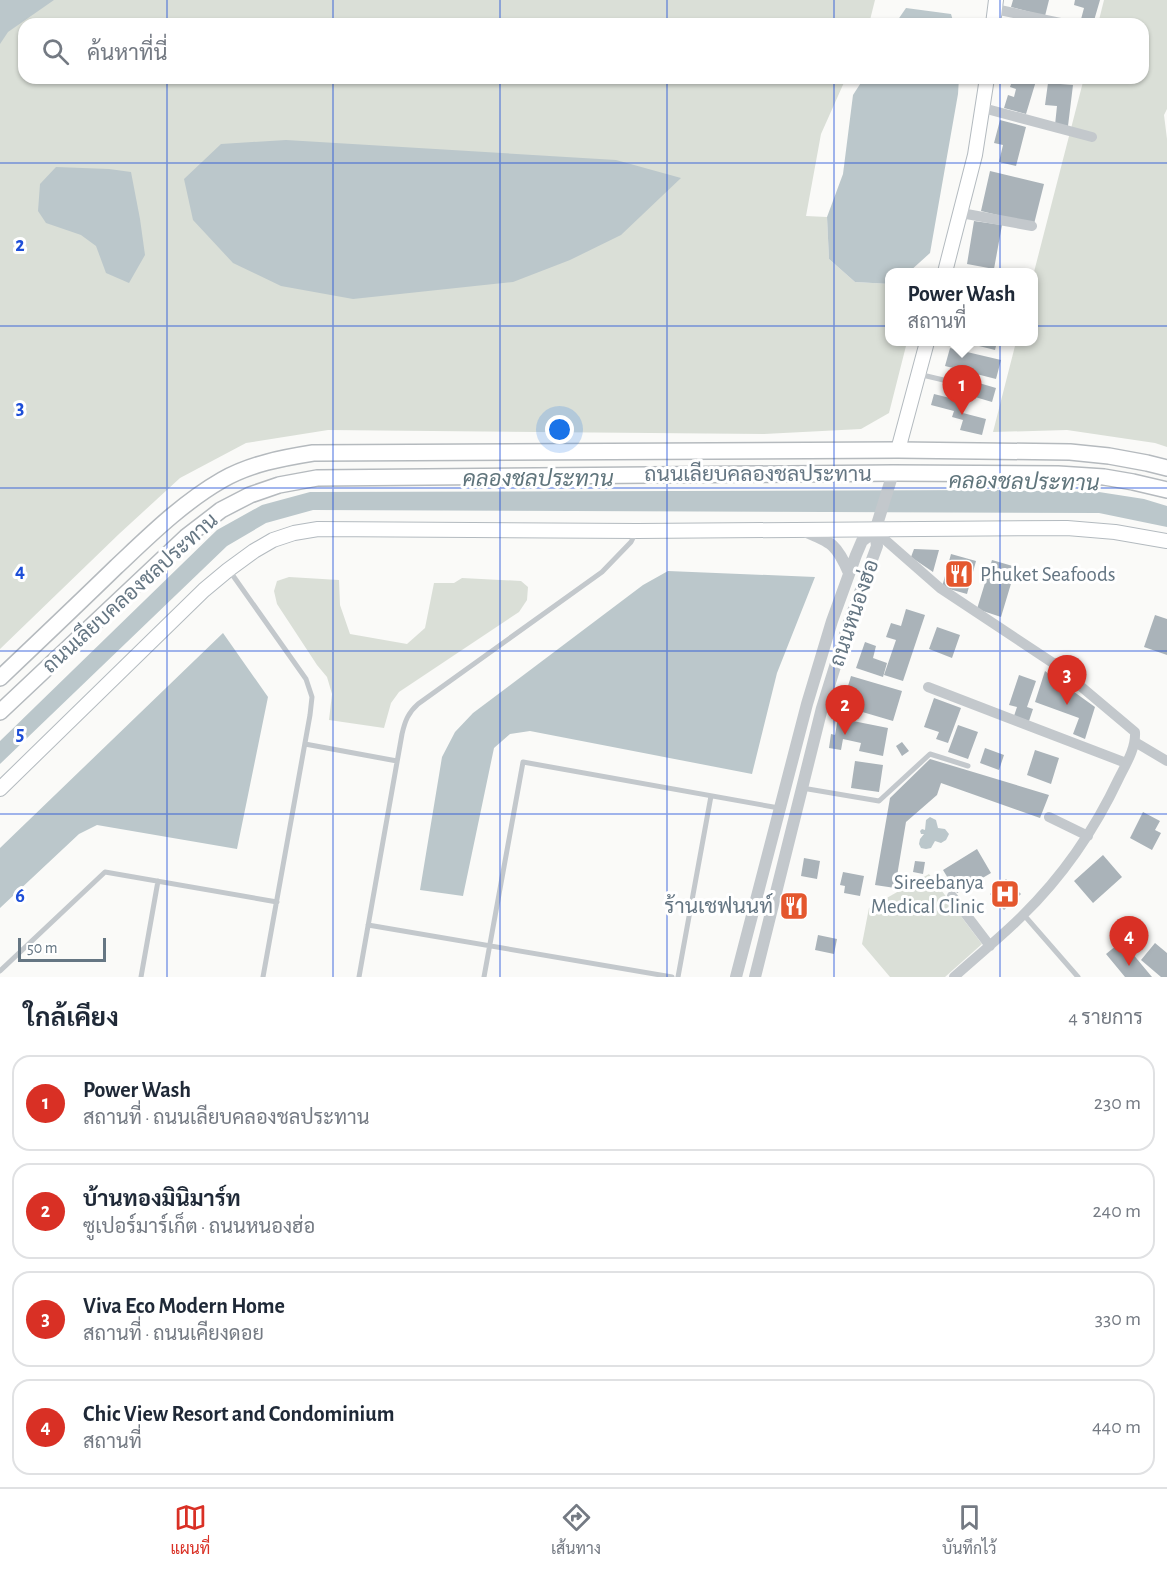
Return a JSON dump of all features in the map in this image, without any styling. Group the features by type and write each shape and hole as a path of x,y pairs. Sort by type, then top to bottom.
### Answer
{"main road":[{"path":"946,268 975,154 986,84"},
{"path":"893,473 926,346"},
{"name":"ถนนเลียบคลองชลประทาน","path":"0,678 169,518 200,493 253,466 313,453 898,450 1070,452 1109,456 1167,468"},
{"name":"ถนนเลียบคลองชลประทาน","path":"0,712 186,537 221,510 250,495 279,485 317,478 893,473 1078,475 1133,482 1167,490"},
{"path":"0,789 204,590 254,550 294,533 318,529 875,531 1067,528 1115,532 1167,541"}],"street":[{"path":"995,4 1044,18"},
{"path":"983,108 1092,136"},
{"path":"961,213 1032,226"},
{"path":"893,473 875,531 940,588 1053,663 1135,732 1135,742 1126,763 1088,836 1024,915 954,977"},
{"path":"802,530 837,548 849,573"},
{"name":"ถนนหนองฮ่อ","path":"736,977 807,704 849,573 862,541 875,531 877,546 848,625 822,708 755,977"},
{"path":"928,687 1126,763"},
{"path":"1135,742 1167,761"},
{"path":"1049,818 1088,836"},
{"path":"952,896 990,946"}],"lane":[{"path":"918,374 969,386"},
{"path":"359,977 402,734 410,711 602,572 631,542 637,531"},
{"path":"228,570 306,679 312,697 263,977"},
{"path":"305,744 398,761"},
{"path":"802,788 879,801 930,754 968,766"},
{"path":"484,977 523,762 779,808"},
{"path":"678,977 711,796"},
{"path":"0,971 105,872 276,902"},
{"path":"141,977 158,881"},
{"path":"1024,915 1078,977"},
{"path":"368,925 672,977"}],"shaded area":[{"path":"0,0 875,0 870,18 18,18 18,84 843,84 821,134 806,216 827,217 829,259 855,282 885,284 885,346 906,346 889,413 861,429 764,434 328,430 246,443 180,478 0,649"},
{"path":"0,0 54,0 28,18 18,18 18,25 8,32 0,44"},
{"path":"1104,0 1167,0 1167,109 1164,115 1167,139 1167,447 1155,443 1067,430 993,432 1015,346 1038,346 1038,268 1035,268 1082,84 1149,84 1149,18 1100,18"},
{"path":"906,8 951,14 952,18 899,18"},
{"path":"860,84 959,84 930,253 913,268 885,268 885,284 855,282 829,259 827,217 843,174 853,95"},
{"path":"286,140 616,160 681,178 621,235 570,260 513,282 353,299 281,286 233,263 193,220 184,179 221,144"},
{"path":"56,167 131,172 145,255 129,283 106,273 96,246 81,235 46,223 38,211 40,184"},
{"path":"993,490 1099,492 1144,499 1167,506 1167,527 1099,513 313,510 266,523 227,546 0,764 0,741 217,530 262,505 310,492"},
{"path":"668,571 815,577 777,673 752,774 530,731 510,734 494,748 463,896 420,890 442,757 455,732 473,713 643,585"},
{"path":"289,577 339,580 340,605 350,634 407,644 425,628 434,583 454,583 462,578 521,581 528,587 527,600 519,612 399,692 391,703 384,728 329,720 332,694 327,677 277,604 274,591 277,581"},
{"path":"223,633 268,697 237,849 97,825 79,834 0,908 0,848"},
{"path":"930,817 936,820 938,828 945,829 949,834 941,843 935,841 931,848 921,848 920,839 924,834 920,831 925,830 926,820"},
{"path":"929,874 982,944 945,977 890,977 862,944 869,908"}],"building":[{"path":"1013,0 1049,0 1045,16 1011,7"},
{"path":"1075,0 1100,0 1095,18 1081,18 1084,8 1074,5"},
{"path":"1011,84 1035,84 1026,114 1004,108 1008,95 1014,97 1016,89 1010,87"},
{"path":"1048,84 1073,85 1068,126 1055,125 1057,106 1045,105"},
{"path":"1000,120 1026,127 1016,166 999,162 1003,145 994,143"},
{"path":"990,171 1044,184 1034,224 981,211"},
{"path":"974,221 1002,225 994,268 967,264"},
{"path":"979,346 996,346 995,350"},
{"path":"950,348 1001,360 996,379 945,366"},
{"path":"979,383 996,388 992,402 975,397"},
{"path":"934,394 966,402 963,413 986,419 982,435 960,430 963,420 952,417 954,411 931,405"},
{"path":"914,549 939,550 933,572 911,557"},
{"name":"Phuket Seafoods","path":"951,554 976,561 967,594 942,587"},
{"path":"992,560 1016,567 1001,617 977,609"},
{"path":"906,609 925,615 903,681 884,675 896,640 886,637 891,623 901,626"},
{"path":"1155,615 1167,619 1167,655 1144,647"},
{"path":"937,627 960,635 952,658 929,649"},
{"path":"865,642 876,646 873,658 887,663 883,677 856,668"},
{"path":"1045,671 1095,707 1085,739 1073,734 1079,718 1035,702"},
{"path":"1019,675 1036,681 1027,707 1033,709 1029,721 1014,716 1017,707 1009,705"},
{"path":"851,676 902,691 893,721 842,706"},
{"path":"934,698 961,708 948,743 936,739 939,732 924,727"},
{"path":"838,718 888,728 883,756 859,751 861,743 843,739 841,750 829,748 831,734 835,735"},
{"path":"958,725 978,732 968,759 948,752"},
{"path":"902,742 909,751 902,756 896,746"},
{"path":"985,748 1004,755 999,770 980,763"},
{"path":"1035,750 1059,758 1051,784 1027,775"},
{"path":"930,759 1049,795 1040,818 941,783 937,795 906,822 895,888 875,885 890,798"},
{"path":"855,761 883,765 879,792 851,788"},
{"path":"1143,812 1160,821 1155,830 1161,833 1152,850 1130,838"},
{"path":"977,849 991,873 957,893 943,870"},
{"path":"1103,855 1122,877 1093,903 1074,881"},
{"path":"804,858 820,861 817,879 801,876"},
{"path":"915,861 925,862 923,874 913,872"},
{"path":"843,872 864,876 860,896 844,893 845,886 840,885"},
{"name":"Sireebanya Medical Clinic","path":"1006,879 1021,894 1004,910 990,894"},
{"path":"818,935 837,939 834,954 815,950"},
{"path":"1122,941 1152,977 1125,977 1106,954"},
{"path":"1155,943 1167,953 1167,977 1161,977 1141,960"}],"place":[{"name":"Power Wash","path":"962,415"},
{"name":"Phuket Seafoods","path":"959,574"},
{"name":"Viva Eco Modern Home","path":"1067,705"},
{"name":"บ้านทองมินิมาร์ท","path":"845,735"},
{"name":"Sireebanya Medical Clinic","path":"1005,894"},
{"name":"ร้านเชฟนนท์","path":"794,906"},
{"name":"Chic View Resort and Condominium","path":"1129,966"}],"water label":[{"name":"คลองชลประทาน","path":"538,478"},
{"name":"คลองชลประทาน","path":"1024,481"}]}
